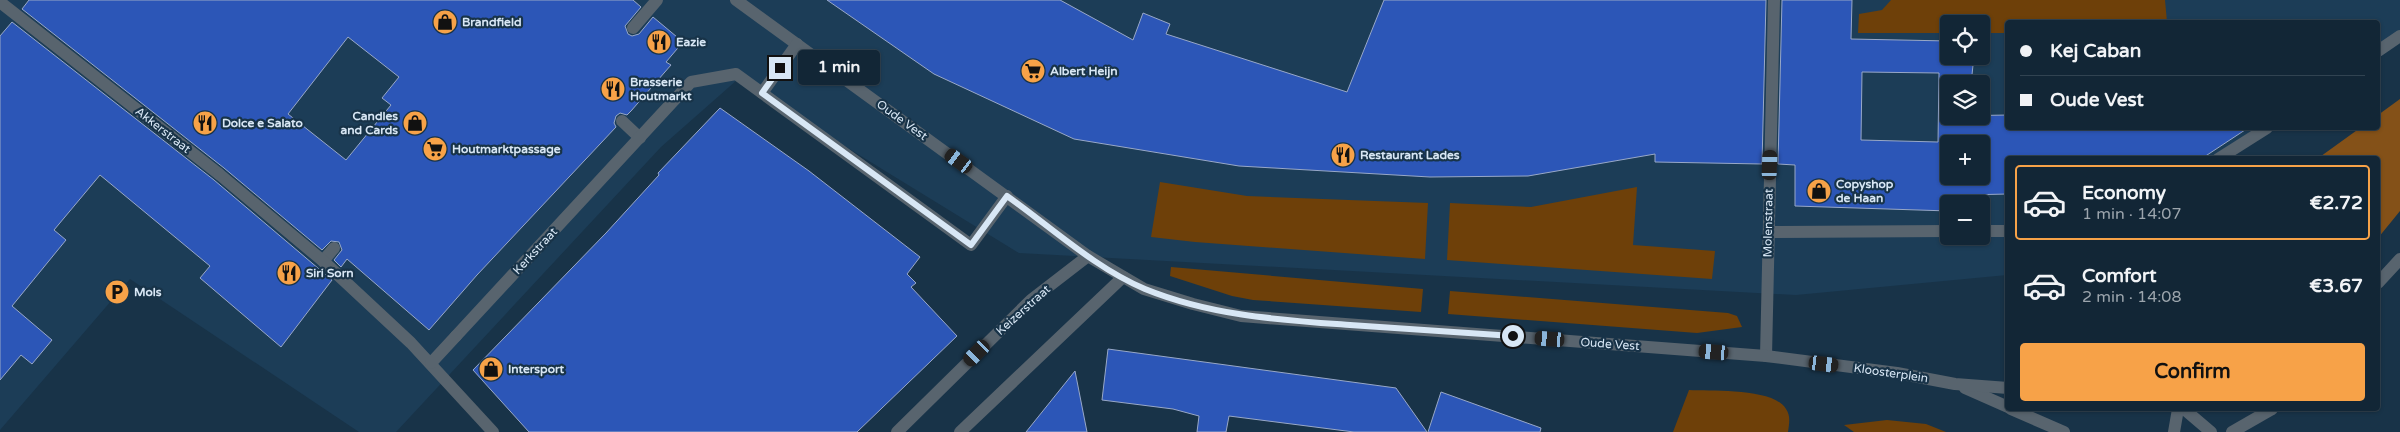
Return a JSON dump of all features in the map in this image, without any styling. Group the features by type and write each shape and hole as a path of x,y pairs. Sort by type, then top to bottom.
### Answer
{"street":[{"path":"633,28 657,0"},
{"name":"Oude Vest","path":"736,0 1088,256 1144,289 1241,316 1766,356"},
{"name":"Molenstraat","path":"1766,356 1774,0"},
{"name":"Akkerstraat","path":"0,2 219,174 323,261 431,363 493,432"},
{"path":"2380,50 2400,36"},
{"path":"797,44 762,93 971,245 1007,196"},
{"name":"Kerkstraat","path":"431,363 691,82 736,74 762,93"},
{"path":"622,121 640,138"},
{"path":"2223,156 2264,130"},
{"path":"1769,232 1940,231"},
{"path":"1990,231 2005,231"},
{"path":"323,261 334,248"},
{"name":"Keizerstraat","path":"897,432 1031,300 1088,256"},
{"path":"2380,281 2400,259"},
{"path":"960,432 1123,277"},
{"name":"Kloosterplein","path":"1766,356 1897,373 1955,384 2005,388"},
{"name":"Kloosterplein","path":"1955,384 2005,406"},
{"name":"Kloosterplein","path":"2016,411 2064,432"},
{"path":"2174,432 2178,411"},
{"path":"2186,411 2211,432"},
{"path":"2232,432 2269,411"}],"shaded area":[{"path":"0,0 2400,0 2400,41 2380,55 2380,20 2005,20 2005,130 2271,130 2232,156 2005,156 2005,275 1796,295 1019,253 737,80 661,147 396,432 359,432 130,279 0,430"},
{"path":"1891,0 2165,0 2167,20 2005,20 2005,33 1990,33 1990,15 1940,15 1940,33 1858,33 1859,14 1882,10"},
{"path":"2400,99 2400,211 2380,236 2380,156 2321,156 2357,130 2380,130 2380,114"},
{"path":"1160,182 1247,196 1428,203 1425,259 1151,237"},
{"path":"1637,187 1633,245 1715,251 1712,279 1447,260 1450,203 1531,207"},
{"path":"1171,267 1423,289 1421,312 1253,300 1232,296 1170,276"},
{"path":"1450,291 1728,313 1737,316 1742,327 1697,333 1448,314"},
{"path":"1689,390 1742,392 1769,397 1779,402 1788,412 1788,432 1673,432"},
{"path":"1887,420 1926,424 1946,432 1854,432 1844,425"}],"building":[{"path":"29,0 633,0 641,7 625,26 628,34 632,36 639,34 653,17 683,42 666,62 671,65 631,111 627,115 620,113 616,116 614,123 616,127 477,275 429,330 347,259 341,267 334,260 342,250 339,242 331,241 322,250 224,168 22,9","holes":["348,37 399,77 382,98 391,105 346,160 288,114"]},
{"path":"827,0 1060,0 1133,40 1143,13 1170,24 1166,34 1347,92 1384,0 1766,0 1762,164 1655,162 1655,154 1528,176 1430,177 1239,166 1074,139 934,74"},
{"path":"1782,0 1852,0 1851,39 1940,41 1940,65 1973,65 1972,75 1940,75 1940,125 1990,125 1990,115 2005,115 2005,130 2245,130 2206,156 2005,156 2005,194 1940,195 1940,211 1795,206 1795,165 1778,164","holes":["1862,72 1939,73 1938,142 1861,140"]},
{"path":"12,22 214,180 332,280 281,347 200,278 210,266 100,175 54,230 66,240 12,306 52,340 32,364 21,355 0,380 0,36"},
{"path":"720,108 809,171 920,257 907,274 916,283 911,287 957,336 857,432 529,432 473,370 606,233 659,175 658,173"},
{"path":"1108,349 1396,388 1427,432 1354,432 1229,416 1226,432 1197,432 1199,416 1173,409 1102,400"},
{"path":"1075,371 1087,432 1026,432"},
{"path":"1441,392 1541,428 1540,432 1428,432"}],"place":[{"name":"Brandfield","path":"445,22"},
{"name":"Eazie","path":"659,42"},
{"name":"Albert Heijn","path":"1033,71"},
{"name":"Brasserie Houtmarkt","path":"613,89"},
{"name":"Dolce e Salato","path":"205,123"},
{"name":"Candles and Cards","path":"415,123"},
{"name":"Houtmarktpassage","path":"435,149"},
{"name":"Restaurant Lades","path":"1343,155"},
{"name":"Copyshop de Haan","path":"1819,191"},
{"name":"Siri Sorn","path":"289,273"},
{"name":"Mols","path":"117,292"},
{"name":"Intersport","path":"491,369"}],"route":[{"path":"780,68 762,93 971,245 1007,196 1088,256 1144,289 1216,311 1241,316 1285,320 1513,336"}]}
